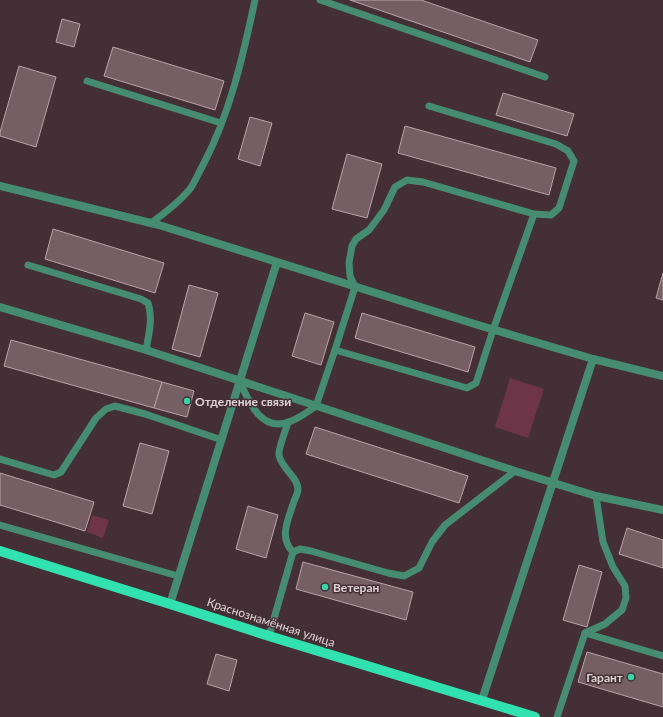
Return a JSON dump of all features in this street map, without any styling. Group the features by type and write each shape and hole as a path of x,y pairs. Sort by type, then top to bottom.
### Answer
{"main road":[{"name":"Краснознамённая улица","path":"0,551 269,636 535,717"}],"street":[{"path":"0,186 151,223 493,330 593,359 663,376"},
{"path":"170,604 277,262"},
{"path":"0,307 146,350 240,382 553,483 596,496 663,510"},
{"path":"482,700 593,359"}],"lane":[{"path":"151,223 170,209 190,188 210,151 222,123 230,98 243,54 255,0"},
{"path":"320,0 545,77"},
{"path":"87,81 222,123"},
{"path":"240,382 248,401 258,415 266,421 272,423 277,424 288,422 316,406 355,287 350,276 349,263 352,246 356,239 369,230 384,210 395,187 407,180 424,182 534,214 551,215 559,208 574,161 568,151 556,144 429,106"},
{"path":"335,350 466,388 476,383 534,214"},
{"path":"28,265 141,299 148,303 151,323 146,350"},
{"path":"0,459 54,475 61,472 96,418 106,409 115,406 145,414 222,440"},
{"path":"288,422 279,453 281,461 290,475 296,480 298,490 284,531 285,541 293,552"},
{"path":"293,552 300,549 311,551 388,573 404,576 419,568 432,542 445,526 515,471"},
{"path":"556,717 585,633 605,624 622,610 626,598 625,586 613,567 603,542 596,496"},
{"path":"0,525 178,576"},
{"path":"269,636 293,552"},
{"path":"585,633 663,656"}],"shaded area":[{"path":"510,378 544,389 528,438 495,427"},
{"path":"92,515 109,520 103,538 87,532"}],"building":[{"path":"350,0 421,0 538,40 530,62"},
{"path":"62,19 80,24 74,47 56,42"},
{"path":"113,47 224,81 215,110 104,76"},
{"path":"19,66 56,77 36,147 0,136"},
{"path":"503,93 574,114 567,136 496,115"},
{"path":"250,117 272,123 260,166 238,159"},
{"path":"405,126 556,168 549,195 398,153"},
{"path":"347,154 382,164 367,218 332,209"},
{"path":"53,229 164,263 155,293 45,259"},
{"path":"663,273 663,300 656,298"},
{"path":"189,285 218,293 200,357 172,349"},
{"path":"305,313 334,322 321,365 292,356"},
{"path":"362,313 475,347 468,372 355,338"},
{"path":"11,340 162,382 154,408 4,366"},
{"path":"162,382 194,391 187,417 154,408"},
{"path":"315,427 468,476 459,503 306,454"},
{"path":"140,443 169,451 152,514 123,506"},
{"path":"0,473 94,502 85,531 0,505"},
{"path":"248,506 278,515 266,558 236,549"},
{"path":"627,528 663,540 663,568 619,554"},
{"path":"303,562 413,592 406,620 296,589"},
{"path":"579,565 602,572 587,627 563,620"},
{"path":"587,652 663,674 663,707 578,682"},
{"path":"216,654 237,660 229,691 207,684"}],"place":[{"name":"Отделение связи","path":"187,401"},
{"name":"Ветеран","path":"325,587"},
{"name":"Гарант","path":"631,677"}]}
